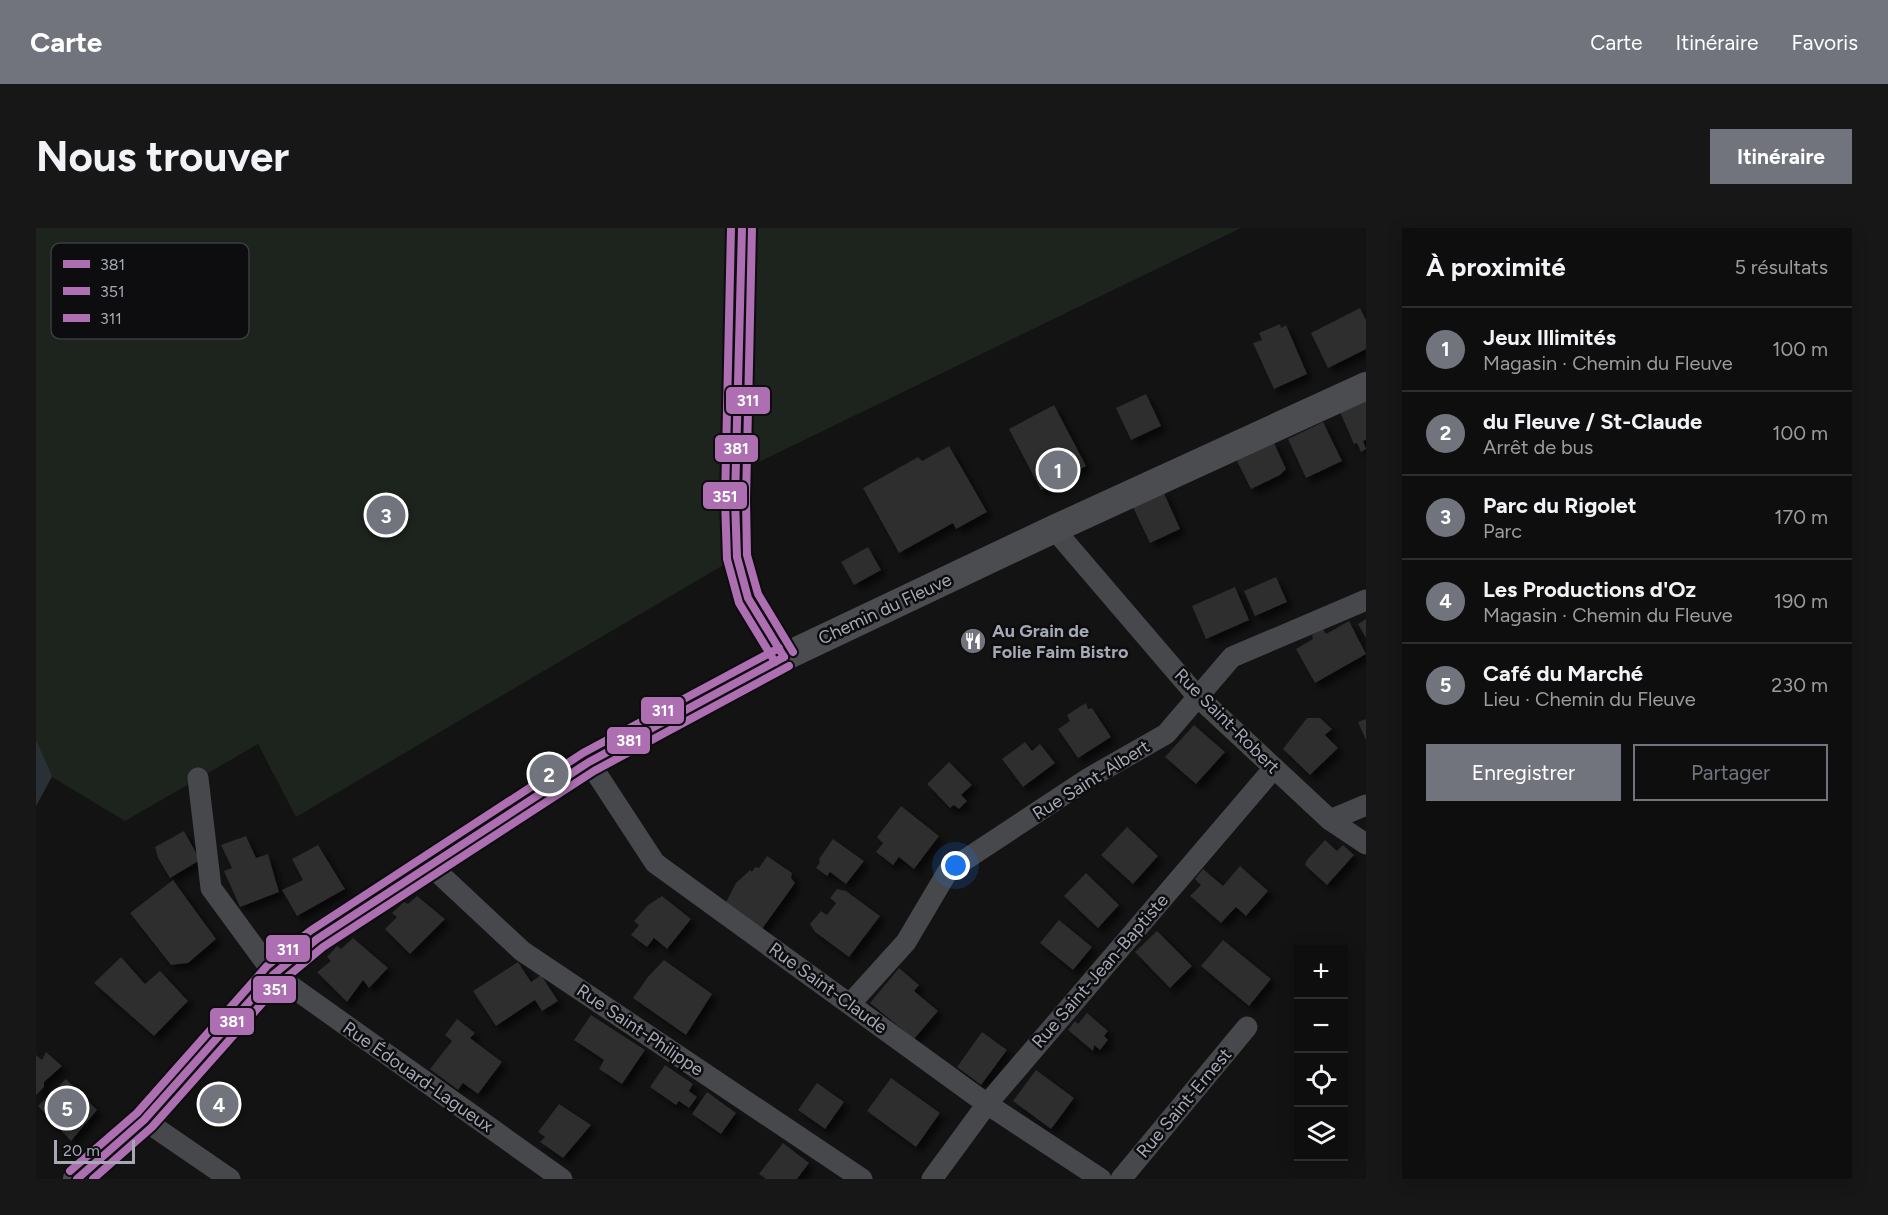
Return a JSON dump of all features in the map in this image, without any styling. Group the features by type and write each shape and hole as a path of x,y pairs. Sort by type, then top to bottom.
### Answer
{"street":[{"path":"739,374 735,500 737,557 748,598 783,657"},
{"name":"Chemin du Fleuve","path":"77,1179 144,1120 274,974 316,939 589,762 783,657 1054,529 1366,386"},
{"name":"Rue Saint-Robert","path":"1054,529 1197,696 1330,820 1366,843"},
{"name":"Rue Saint-Albert","path":"850,1004 906,942 948,871 1089,778 1166,734 1232,657 1366,600"},
{"name":"Rue Saint-Claude","path":"589,762 655,863 987,1104 1101,1179"},
{"name":"Rue Saint-Jean-Baptiste","path":"932,1179 987,1104 1274,768"},
{"name":"Rue Édouard-Lagueux","path":"198,778 211,888 274,974 562,1179"},
{"path":"1330,820 1366,805"},
{"name":"Rue Saint-Philippe","path":"431,866 522,951 862,1179"},
{"name":"Rue Saint-Ernest","path":"1121,1179 1247,1027"},
{"path":"144,1120 230,1179"}],"lane":[{"path":"739,374 742,228"}],"shaded area":[{"path":"36,228 1241,228 736,473 737,557 296,817 258,744 125,821 52,777 36,806"},
{"path":"36,740 52,776 36,806"}],"building":[{"path":"1360,308 1366,320 1366,349 1328,368 1311,333"},
{"path":"1280,324 1281,328 1286,325 1307,374 1274,389 1253,343 1262,340 1259,333"},
{"path":"1146,394 1161,426 1131,440 1116,408"},
{"path":"1366,400 1366,440 1363,441 1366,449 1361,452 1357,443 1354,444 1340,412"},
{"path":"1054,405 1086,466 1041,490 1009,429"},
{"path":"1323,422 1342,461 1306,478 1288,439"},
{"path":"1273,441 1286,469 1280,475 1251,489 1236,459"},
{"path":"949,446 987,512 956,529 953,523 899,553 863,488 918,457 922,461"},
{"path":"1163,491 1180,529 1150,543 1132,505"},
{"path":"868,547 881,570 854,585 841,562"},
{"path":"1276,577 1287,602 1255,616 1244,591"},
{"path":"1235,587 1249,620 1206,639 1192,606"},
{"path":"1366,619 1366,638 1358,624"},
{"path":"1349,621 1366,654 1315,683 1296,649 1313,639 1312,635 1323,629 1326,634"},
{"path":"1086,703 1088,709 1092,708 1111,737 1078,758 1058,729 1070,721 1067,715"},
{"path":"1307,718 1320,718 1332,729 1325,735 1338,748 1310,775 1283,749"},
{"path":"1366,719 1366,740 1358,722"},
{"path":"1194,725 1225,752 1196,784 1165,757"},
{"path":"1025,742 1032,751 1040,744 1055,763 1023,787 1002,759"},
{"path":"949,762 972,785 961,795 967,801 959,809 954,805 950,808 927,784"},
{"path":"901,806 939,836 914,869 899,857 893,865 876,852 883,843 877,837"},
{"path":"1127,827 1158,856 1133,884 1101,855"},
{"path":"184,831 200,860 170,878 158,858 155,847"},
{"path":"246,836 256,858 268,854 279,892 240,907 224,871 232,868 221,845"},
{"path":"833,839 864,861 846,884 830,872 827,876 816,868 820,862 819,859"},
{"path":"1325,840 1337,851 1343,845 1354,855 1327,885 1305,865"},
{"path":"318,845 345,889 297,916 282,890 303,880 292,859"},
{"path":"767,856 792,873 791,878 795,883 762,929 725,904 736,883 750,870 752,872 755,867 759,868"},
{"path":"1240,866 1268,891 1246,916 1236,907 1221,923 1190,896 1201,885 1195,879 1203,869 1223,886"},
{"path":"1086,873 1119,905 1098,928 1064,896"},
{"path":"173,880 216,939 188,963 171,965 130,913"},
{"path":"837,889 846,891 880,916 849,957 815,932 810,924 821,911 827,915 836,903 830,898"},
{"path":"417,896 445,919 410,954 385,929 397,917 392,913 404,902 408,904"},
{"path":"662,896 691,919 667,949 654,938 647,947 631,935 639,925 634,921 648,905"},
{"path":"1059,920 1092,947 1073,970 1040,943"},
{"path":"1157,931 1192,966 1170,988 1135,952"},
{"path":"353,938 388,968 369,988 363,980 347,1002 317,972 331,961 327,957 337,946 341,949"},
{"path":"1223,940 1271,979 1249,1006 1201,966"},
{"path":"121,957 145,984 160,971 188,1001 154,1036 94,983"},
{"path":"664,960 712,994 686,1035 633,998"},
{"path":"518,962 531,982 541,975 558,1001 542,1011 535,1000 496,1026 473,991"},
{"path":"899,968 919,985 914,991 938,1011 914,1039 870,1003"},
{"path":"1087,1013 1108,1031 1104,1036 1108,1040 1100,1050 1094,1045 1093,1051 1068,1030 1075,1021 1078,1024"},
{"path":"591,1015 645,1050 622,1084 599,1069 604,1060 574,1040"},
{"path":"457,1019 475,1033 470,1038 502,1062 478,1094 463,1083 458,1090 430,1069 452,1041 445,1035"},
{"path":"982,1032 1007,1050 981,1085 957,1067"},
{"path":"46,1052 62,1066 44,1082 44,1087 36,1095 36,1055 42,1060"},
{"path":"665,1065 693,1084 689,1091 697,1097 689,1108 679,1101 676,1105 650,1087"},
{"path":"1036,1070 1074,1098 1051,1129 1013,1101"},
{"path":"891,1078 940,1113 916,1147 867,1111"},
{"path":"66,1079 97,1110 71,1141 38,1106"},
{"path":"817,1083 844,1102 825,1129 798,1110"},
{"path":"707,1092 736,1113 721,1134 692,1114"},
{"path":"559,1104 591,1125 563,1158 540,1142 545,1137 538,1132"},
{"path":"783,1143 809,1163 797,1179 766,1179 759,1174"}],"transit line":[{"name":"351","path":"731,228 725,500 727,559 739,603 775,662"},
{"name":"381","path":"742,228 735,500 737,557 748,598 784,657"},
{"name":"311","path":"752,228 746,500 747,555 758,594 793,652"},
{"name":"311","path":"70,1171 137,1113 267,966 310,931 583,753 779,648"},
{"name":"381","path":"77,1179 144,1120 274,974 317,939 589,762 784,657"},
{"name":"351","path":"93,1179 152,1127 281,982 323,947 594,771 789,666"}],"place":[{"name":"Jeux Illimités","path":"1058,470"},
{"name":"Parc du Rigolet","path":"386,515"},
{"name":"Au Grain de Folie Faim Bistro","path":"973,641"},
{"name":"du Fleuve / St-Claude","path":"549,774"},
{"name":"Les Productions d'Oz","path":"219,1104"},
{"name":"Café du Marché","path":"67,1108"}]}
